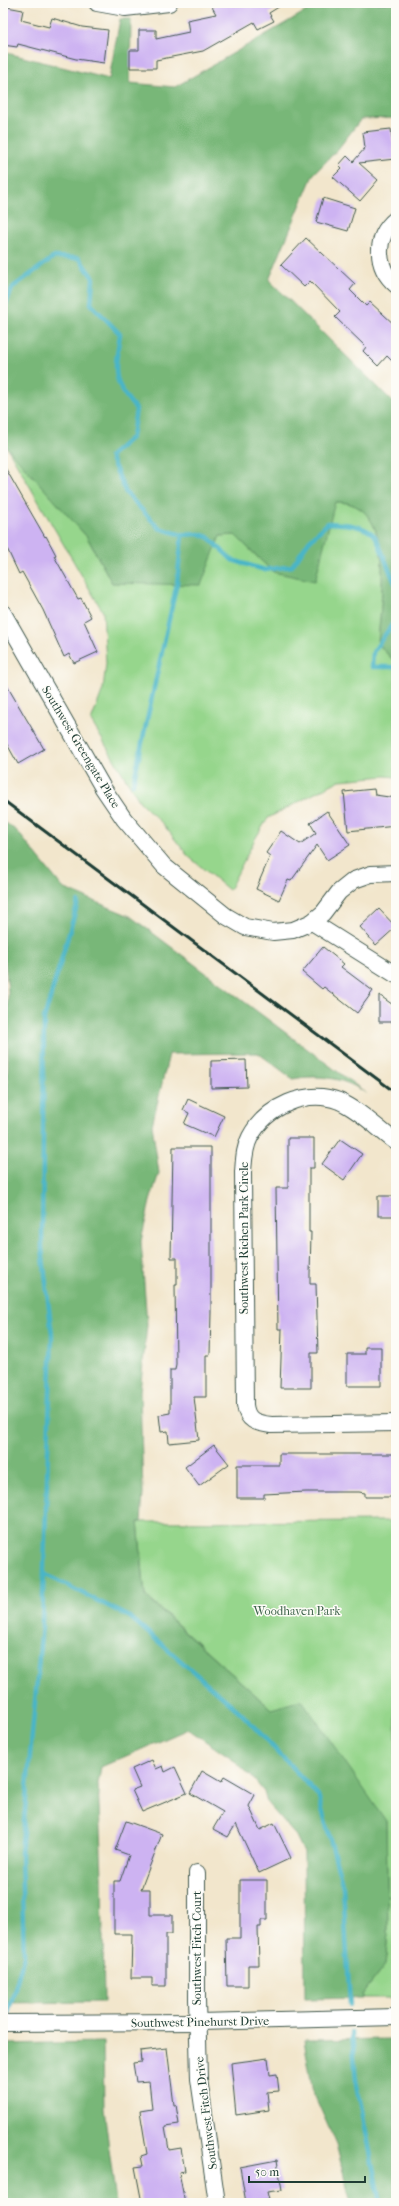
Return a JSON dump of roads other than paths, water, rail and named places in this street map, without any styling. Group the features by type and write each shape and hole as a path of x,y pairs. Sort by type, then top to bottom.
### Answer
{"street":[{"path":"97,3 125,8 169,3"},
{"path":"396,219 388,227 381,240 380,254 381,265 388,278 396,285"},
{"name":"Southwest Greengate Place","path":"3,613 103,788 124,819 164,866 226,916 245,927 273,932 293,930 312,922 323,913 340,892 354,880 371,874 396,873"},
{"path":"312,922 396,975"},
{"name":"Southwest Richen Park Circle","path":"396,1142 339,1101 323,1098 290,1102 274,1109 260,1122 250,1137 244,1154 243,1172 245,1405 249,1419 256,1423 271,1425 396,1423"},
{"name":"Southwest Fitch Court","path":"197,1873 198,2022"},
{"name":"Southwest Pinehurst Drive","path":"3,2023 198,2022 396,2018"},
{"name":"Southwest Fitch Drive","path":"198,2022 199,2080 217,2203"}],"waterway":[{"path":"3,311 13,287 54,257 79,258 93,278 91,304 120,334 116,374 122,390 136,409 132,437 110,456 126,493 159,528 182,535 199,534 208,537 232,560 265,570 292,566 309,541 328,523 353,525 365,529 375,536 396,585"},
{"path":"133,784 177,583 182,535"},
{"path":"396,619 373,652 372,667 396,667"},
{"path":"6,2021 24,1956 21,1854 42,1625 52,1335 42,1248 44,1019 78,902"},
{"path":"44,1574 130,1617 241,1713 318,1795 343,1887 350,2005"},
{"path":"352,2033 356,2080 380,2203"}],"railway":[{"path":"3,800 396,1093"}],"park label":[{"name":"Woodhaven Park","path":"297,1611"}]}
